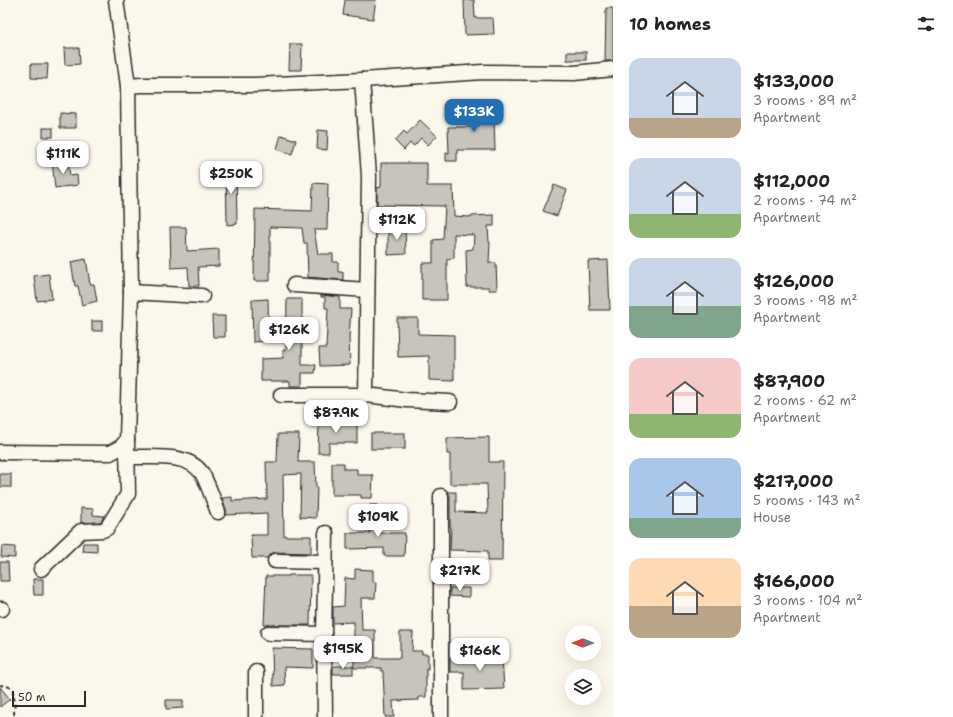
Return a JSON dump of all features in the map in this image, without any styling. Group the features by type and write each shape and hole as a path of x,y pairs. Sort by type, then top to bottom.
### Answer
{"street":[{"path":"41,569 81,531 103,530 107,528 128,494 127,440 131,292 128,86 116,0"},
{"path":"128,86 254,85 483,72 574,73 613,69"},
{"path":"362,80 369,176 366,395"},
{"path":"294,285 367,290"},
{"path":"131,292 202,296"},
{"path":"281,395 366,395 407,400 450,402"},
{"path":"0,452 110,453 121,447 127,440"},
{"path":"127,457 178,458 188,461 202,472 218,512"},
{"path":"441,496 441,717"},
{"path":"325,717 324,634 326,533"},
{"path":"275,561 325,562"},
{"path":"268,633 324,634"},
{"path":"256,672 256,717"}],"path":[{"path":"0,685 10,687 13,691 15,696 14,717"}],"building":[{"path":"345,0 376,0 373,19 343,15"},
{"path":"464,0 474,0 475,18 493,18 494,34 465,35"},
{"path":"606,8 613,8 613,61 605,61"},
{"path":"290,44 302,44 301,70 289,70"},
{"path":"64,48 79,48 80,64 65,65"},
{"path":"567,52 586,52 586,60 567,60"},
{"path":"31,64 48,64 47,79 31,78"},
{"path":"478,100 495,100 495,150 457,150 457,161 446,161 446,153 449,153 448,127 478,127"},
{"path":"60,113 76,114 76,128 60,128"},
{"path":"420,120 437,136 428,145 421,138 414,146 410,143 404,150 395,141 404,131 407,134"},
{"path":"43,128 53,128 53,137 43,137"},
{"path":"318,130 328,131 327,150 317,149"},
{"path":"281,135 296,140 292,154 277,149"},
{"path":"68,160 70,176 77,175 78,185 55,188 52,161"},
{"path":"381,163 427,163 427,186 453,186 454,216 470,217 494,215 494,226 488,226 490,242 489,263 496,263 497,290 489,290 489,287 467,287 466,250 473,249 474,235 454,234 454,258 447,259 447,300 422,300 422,263 433,263 433,240 443,239 445,206 377,205 377,188 381,187"},
{"path":"226,165 236,165 237,224 227,225"},
{"path":"313,183 328,184 327,230 314,230 318,254 333,254 333,262 338,262 338,272 343,272 343,280 308,277 307,243 304,243 302,228 270,227 270,281 254,281 255,209 312,211"},
{"path":"554,185 567,190 557,216 543,211"},
{"path":"170,227 186,227 187,251 219,249 219,266 198,267 199,286 189,286 188,267 171,268"},
{"path":"388,228 405,228 406,254 388,255"},
{"path":"86,259 90,284 94,284 97,301 82,305 78,286 75,286 71,262"},
{"path":"608,260 610,310 590,310 588,261"},
{"path":"49,274 52,299 37,301 34,276"},
{"path":"321,295 340,297 340,309 351,309 349,338 350,365 320,366 319,348 326,348 328,308 325,308 325,297 321,297"},
{"path":"268,299 269,341 253,342 252,300"},
{"path":"287,299 302,299 302,365 316,365 315,373 302,373 302,386 290,386 290,381 261,381 261,359 283,358 283,350 286,350"},
{"path":"212,316 225,316 225,337 213,337"},
{"path":"397,318 418,318 418,334 454,335 454,381 429,380 429,356 398,357"},
{"path":"92,321 102,321 102,331 92,331"},
{"path":"319,420 357,421 357,443 329,443 329,453 318,453"},
{"path":"371,433 405,433 405,449 371,449"},
{"path":"278,434 299,434 298,462 315,462 317,487 316,518 300,517 301,474 283,475 284,536 311,536 311,553 275,552 267,558 252,558 251,535 267,535 267,513 226,515 226,509 222,498 232,497 232,501 267,499 266,462 277,462"},
{"path":"489,437 489,462 503,462 502,561 488,561 488,551 450,550 450,496 448,492 456,492 456,512 488,513 487,484 450,484 450,454 447,454 447,438"},
{"path":"332,463 344,463 344,469 357,469 357,475 373,475 372,498 361,498 361,495 332,495"},
{"path":"0,474 11,474 11,487 0,487"},
{"path":"370,505 378,505 378,533 405,533 404,556 384,556 384,548 347,549 347,533 370,533"},
{"path":"81,508 93,509 93,515 104,516 101,522 81,523"},
{"path":"83,543 97,543 97,552 82,551"},
{"path":"2,546 15,547 15,558 1,557"},
{"path":"0,562 8,562 9,581 0,581"},
{"path":"355,569 373,570 373,582 376,582 375,598 361,598 362,630 375,630 375,658 400,658 400,632 413,632 412,651 422,651 422,654 428,654 428,669 426,668 426,697 419,697 419,700 393,701 394,717 385,717 383,671 381,671 381,668 354,668 354,622 333,623 333,607 344,606 345,578 355,579"},
{"path":"311,575 310,625 264,625 266,576"},
{"path":"33,579 43,579 43,595 34,595"},
{"path":"450,588 469,588 469,597 450,596"},
{"path":"272,648 313,649 313,668 284,667 285,685 273,686"},
{"path":"450,657 502,657 504,689 464,690 464,672 450,672"},
{"path":"333,666 353,666 353,674 333,674"},
{"path":"0,687 10,699 0,707"},
{"path":"166,700 183,700 183,708 166,709"}]}
